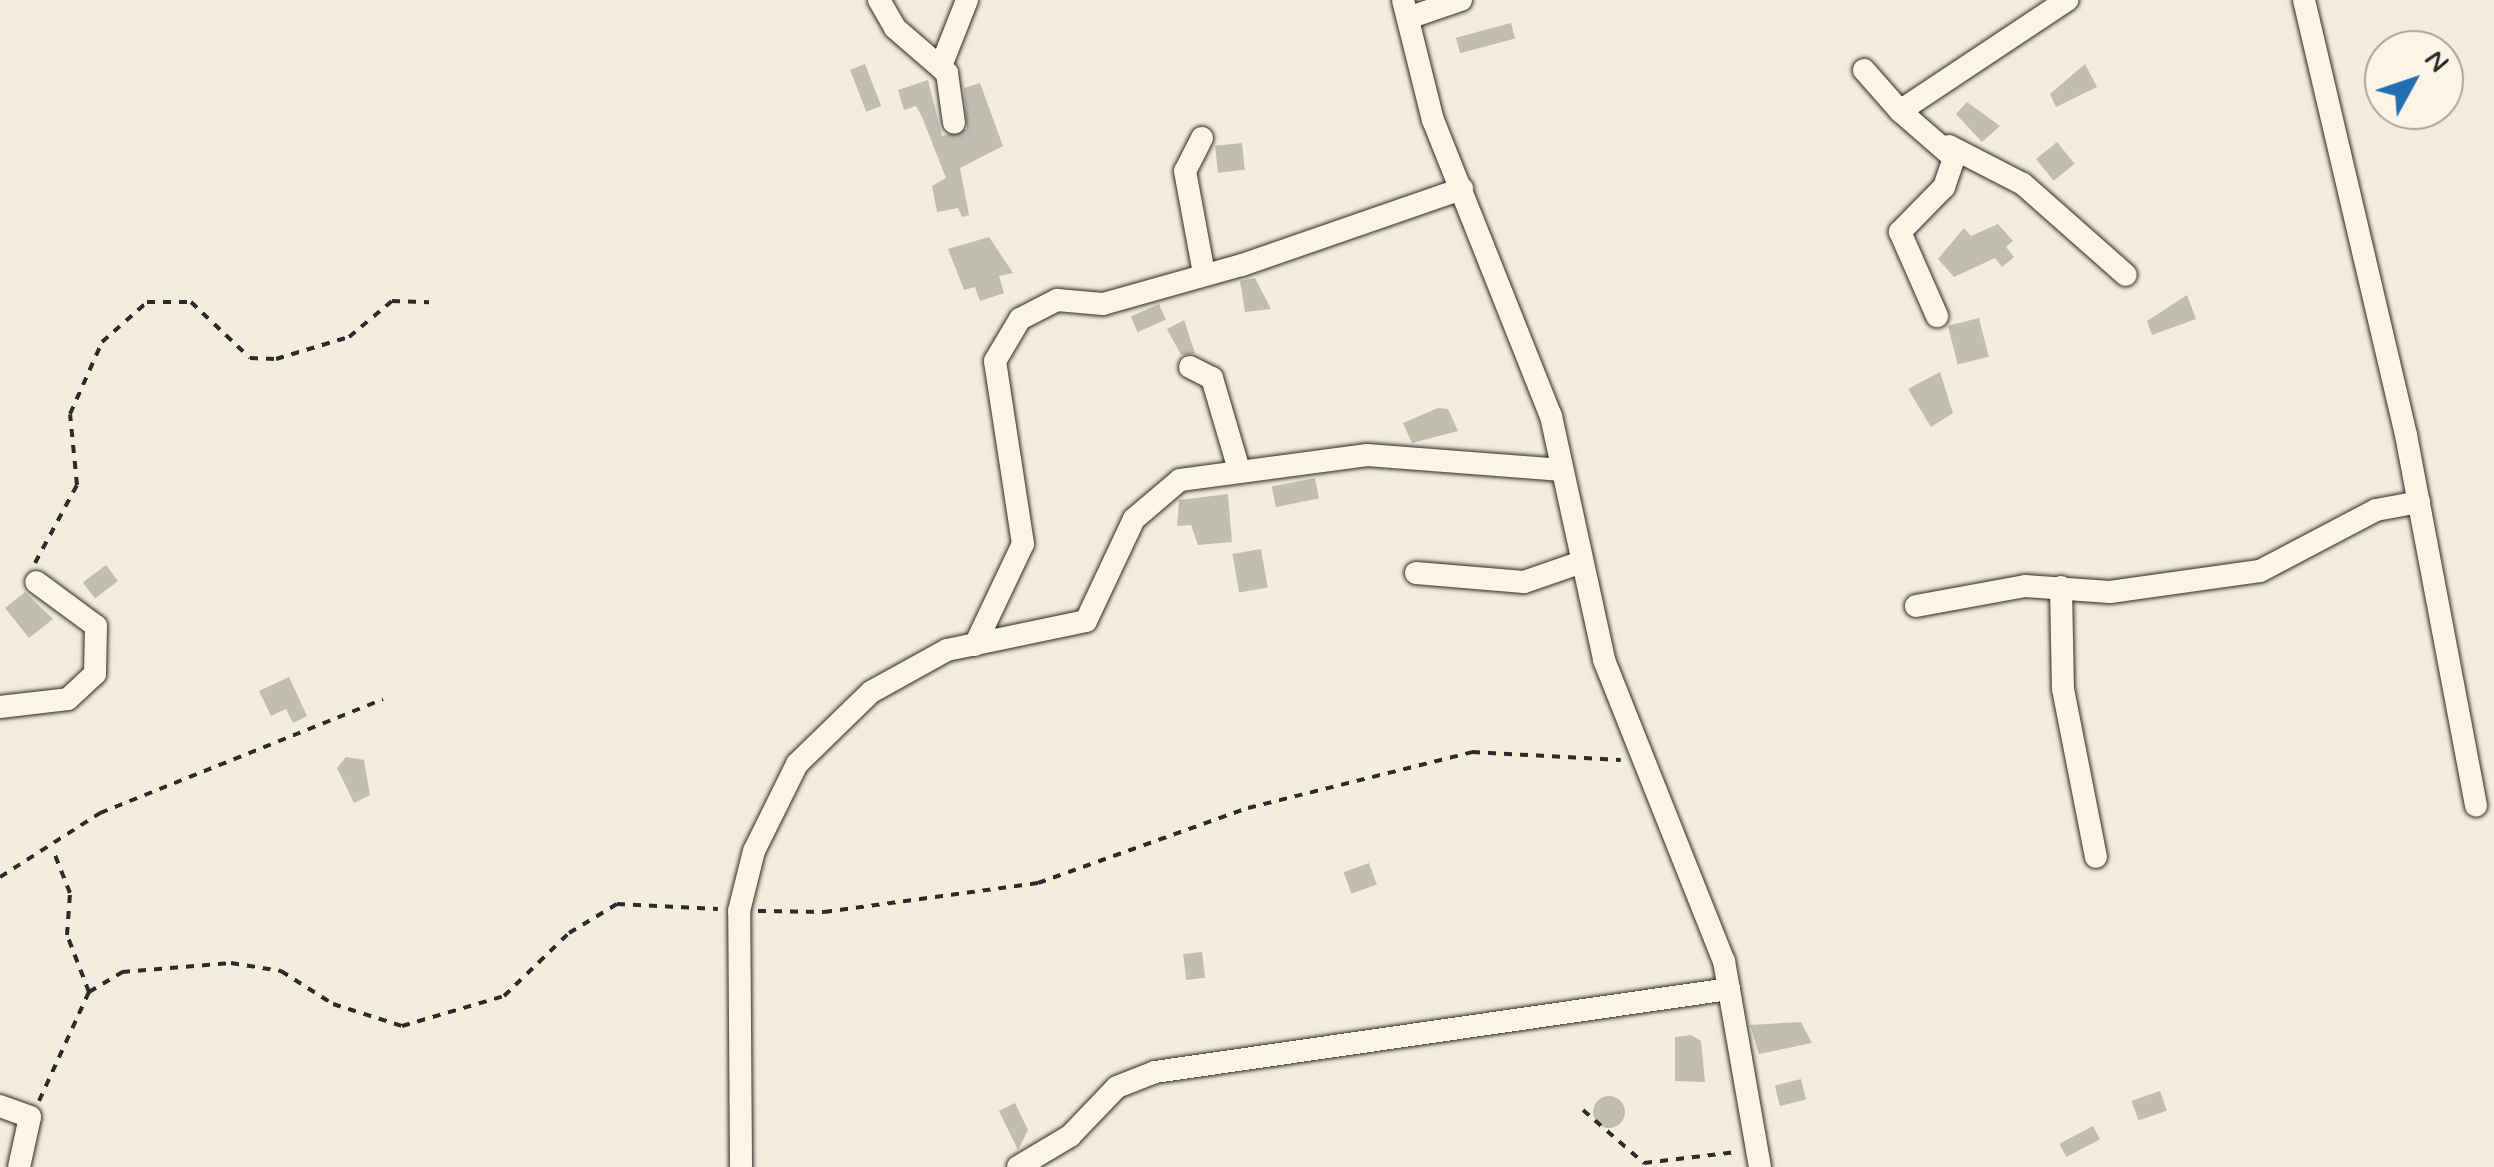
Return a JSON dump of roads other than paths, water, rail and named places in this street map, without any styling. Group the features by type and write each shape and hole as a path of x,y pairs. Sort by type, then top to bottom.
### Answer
{"street":[{"path":"879,0 895,28 941,66 952,82 954,123"},
{"path":"941,66 967,0"},
{"path":"1900,112 2067,0"},
{"path":"2304,0 2419,502 2476,805"},
{"path":"1450,2 1406,9 1462,189 1538,376 1562,470 1576,564 1604,660 1647,756 1730,989 1758,1158"},
{"path":"1864,70 1900,112 1949,146 2023,184 2126,275"},
{"path":"1202,138 1185,171 1204,274"},
{"path":"1938,316 1900,232 1944,188 1953,171 1949,146"},
{"path":"976,645 1023,544 995,361 1003,336 1057,300 1103,304 1462,189"},
{"path":"1190,367 1212,378 1239,470"},
{"path":"741,1167 739,910 754,850 797,764 892,675 976,645 1086,621 1120,541 1150,502 1180,480 1367,455 1562,470"},
{"path":"1916,606 2061,587 2110,592 2260,571 2376,510 2419,502"},
{"path":"1416,572 1524,582 1576,564"},
{"path":"0,706 68,700 95,674 96,626 36,582"},
{"path":"2061,587 2062,690 2096,857"},
{"path":"1018,1167 1060,1144 1117,1087 1155,1072 1730,989"},
{"path":"0,1106 30,1116 19,1167"}]}
